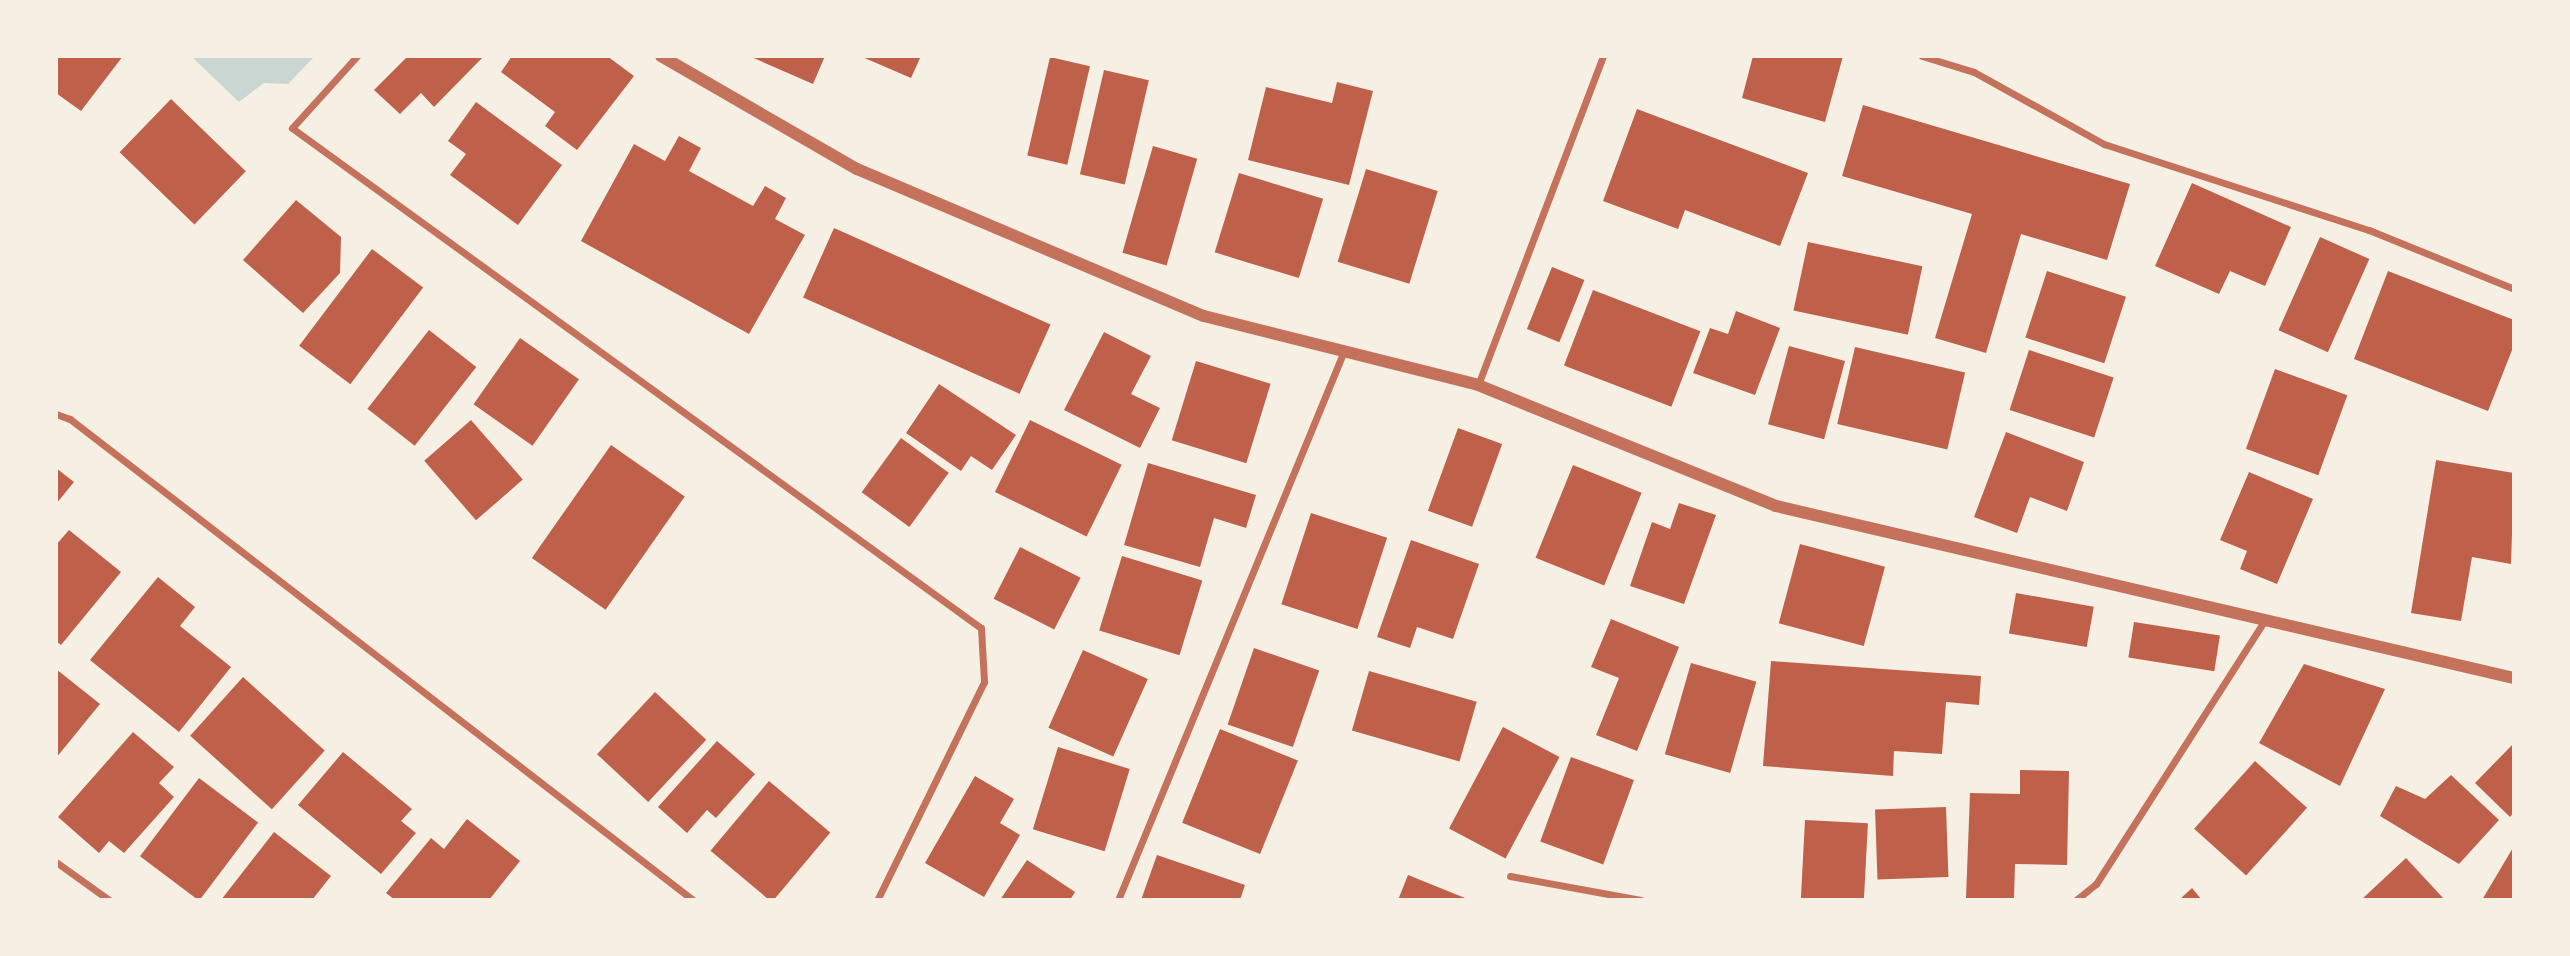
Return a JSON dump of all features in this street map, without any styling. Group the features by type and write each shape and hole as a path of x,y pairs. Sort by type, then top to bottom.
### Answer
{"street":[{"path":"357,56 292,128 981,628 984,682 877,900"},
{"path":"661,56 857,169 1204,316 1478,385 1776,506 2514,678"},
{"path":"1478,385 1603,56"},
{"path":"1922,56 1974,72 2104,144 2369,230 2514,289"},
{"path":"1118,900 1344,350"},
{"path":"56,414 81,428 693,900"},
{"path":"2076,900 2096,884 2265,620"},
{"path":"56,862 110,900"},
{"path":"1510,876 1641,900"}],"shaded area":[{"path":"191,56 315,56 288,84 264,83 239,102"}],"building":[{"path":"56,56 123,56 81,111 56,93"},
{"path":"408,56 484,56 434,107 421,93 400,114 374,90"},
{"path":"512,56 607,56 634,76 577,150 545,126 555,112 501,72"},
{"path":"749,56 825,56 813,84"},
{"path":"860,56 921,56 911,78"},
{"path":"1753,56 1843,56 1825,122 1742,98"},
{"path":"1050,57 1090,66 1067,165 1027,155"},
{"path":"1104,70 1149,80 1125,185 1080,174"},
{"path":"1337,82 1373,91 1349,185 1248,160 1266,87 1332,103"},
{"path":"171,99 246,171 194,224 120,152"},
{"path":"476,102 562,165 518,225 450,175 466,154 448,141"},
{"path":"1863,105 2130,184 2107,260 2021,234 1986,353 1935,338 1972,214 1842,176"},
{"path":"1637,109 1808,173 1780,246 1685,210 1678,229 1603,201"},
{"path":"679,136 701,148 689,171 753,206 765,186 786,198 775,219 805,235 749,334 581,241 634,144 665,161"},
{"path":"1153,146 1197,159 1167,265 1122,253"},
{"path":"1366,169 1438,191 1409,284 1338,262"},
{"path":"1239,173 1323,199 1299,278 1215,252"},
{"path":"2192,183 2291,227 2265,286 2230,271 2219,294 2155,266"},
{"path":"296,200 341,237 340,273 303,313 243,260"},
{"path":"834,228 1051,324 1020,394 803,297"},
{"path":"2320,237 2369,259 2328,352 2279,330"},
{"path":"1808,242 1922,266 1908,335 1793,310"},
{"path":"372,249 423,288 350,384 299,346"},
{"path":"1552,267 1584,280 1559,342 1527,329"},
{"path":"2047,271 2126,297 2104,363 2025,338"},
{"path":"2388,271 2514,320 2514,345 2488,411 2354,359"},
{"path":"1593,290 1700,331 1671,407 1564,366"},
{"path":"1736,311 1780,328 1755,395 1693,373 1710,328 1728,334"},
{"path":"429,330 476,367 415,446 367,409"},
{"path":"1104,332 1151,356 1131,394 1160,408 1140,448 1064,410"},
{"path":"520,338 579,379 533,446 474,404"},
{"path":"1789,346 1845,361 1824,439 1768,424"},
{"path":"1855,347 1965,372 1947,449 1837,424"},
{"path":"2029,350 2114,378 2094,437 2010,410"},
{"path":"1196,361 1271,384 1246,463 1172,440"},
{"path":"2275,369 2347,395 2318,475 2246,449"},
{"path":"939,384 1016,435 992,470 971,456 961,471 906,433"},
{"path":"471,420 523,480 476,520 424,461"},
{"path":"1030,420 1122,465 1087,537 995,492"},
{"path":"1458,428 1502,444 1472,527 1428,511"},
{"path":"2006,432 2084,462 2067,511 2030,497 2017,533 1974,517"},
{"path":"901,438 949,473 909,527 862,492"},
{"path":"611,445 685,497 606,610 532,558"},
{"path":"2436,460 2514,473 2511,564 2472,557 2461,621 2411,613"},
{"path":"1148,463 1256,495 1246,528 1214,518 1200,567 1124,545"},
{"path":"1573,465 1642,493 1604,585 1536,558"},
{"path":"56,468 74,482 56,504"},
{"path":"2249,472 2313,499 2277,584 2240,569 2247,551 2220,540"},
{"path":"1679,503 1716,515 1684,604 1630,586 1652,522 1670,529"},
{"path":"1311,513 1387,538 1357,629 1281,604"},
{"path":"69,530 121,572 61,645 56,641 56,545"},
{"path":"1411,540 1479,564 1453,639 1417,627 1410,648 1377,637"},
{"path":"1800,544 1885,567 1864,646 1779,623"},
{"path":"1020,547 1081,578 1054,630 994,599"},
{"path":"1122,556 1202,581 1180,655 1099,631"},
{"path":"158,577 195,607 180,626 231,667 179,732 90,660"},
{"path":"2016,593 2094,607 2087,647 2009,633"},
{"path":"1611,619 1679,647 1637,751 1596,735 1619,678 1591,667"},
{"path":"2134,622 2220,636 2214,671 2128,658"},
{"path":"1254,648 1319,670 1293,747 1228,725"},
{"path":"1083,650 1148,679 1113,757 1048,728"},
{"path":"1771,661 1981,676 1979,705 1946,702 1942,754 1894,751 1893,776 1763,766"},
{"path":"1691,663 1756,682 1730,773 1665,754"},
{"path":"2304,664 2385,689 2340,786 2259,743"},
{"path":"56,669 100,704 56,758"},
{"path":"1369,671 1477,702 1460,761 1352,731"},
{"path":"243,677 325,751 272,809 190,736"},
{"path":"655,692 706,740 648,802 597,754"},
{"path":"1503,727 1560,757 1506,859 1449,829"},
{"path":"1220,729 1298,760 1260,854 1182,823"},
{"path":"133,732 174,767 159,783 174,797 124,853 109,841 99,853 58,817"},
{"path":"717,741 755,774 716,818 707,810 687,833 658,807"},
{"path":"2514,743 2514,812 2510,817 2475,783"},
{"path":"1058,747 1130,769 1105,851 1033,829"},
{"path":"343,752 412,809 401,821 416,833 381,874 298,805"},
{"path":"1571,757 1634,780 1603,864 1540,842"},
{"path":"2255,761 2307,808 2246,875 2194,829"},
{"path":"2020,770 2069,771 2067,865 2015,864 2014,899 1966,898 1970,793 2020,794"},
{"path":"2451,775 2499,820 2459,864 2380,816 2396,786 2425,799"},
{"path":"975,776 1014,799 1000,823 1020,835 984,897 925,863"},
{"path":"199,778 258,823 200,900 140,856"},
{"path":"769,781 830,832 774,900 769,900 711,851"},
{"path":"1946,807 1948,877 1877,879 1875,809"},
{"path":"467,819 520,861 489,900 395,900 386,893 431,838 444,849"},
{"path":"1805,820 1868,823 1864,900 1801,898"},
{"path":"274,832 331,876 312,900 221,900"},
{"path":"2514,846 2514,900 2482,900"},
{"path":"1157,855 1245,885 1240,900 1141,900"},
{"path":"2406,858 2444,899 2361,900"},
{"path":"1027,860 1075,892 1070,900 1000,900"},
{"path":"1408,875 1470,900 1398,900"},
{"path":"2192,888 2202,900 2179,900"}]}
